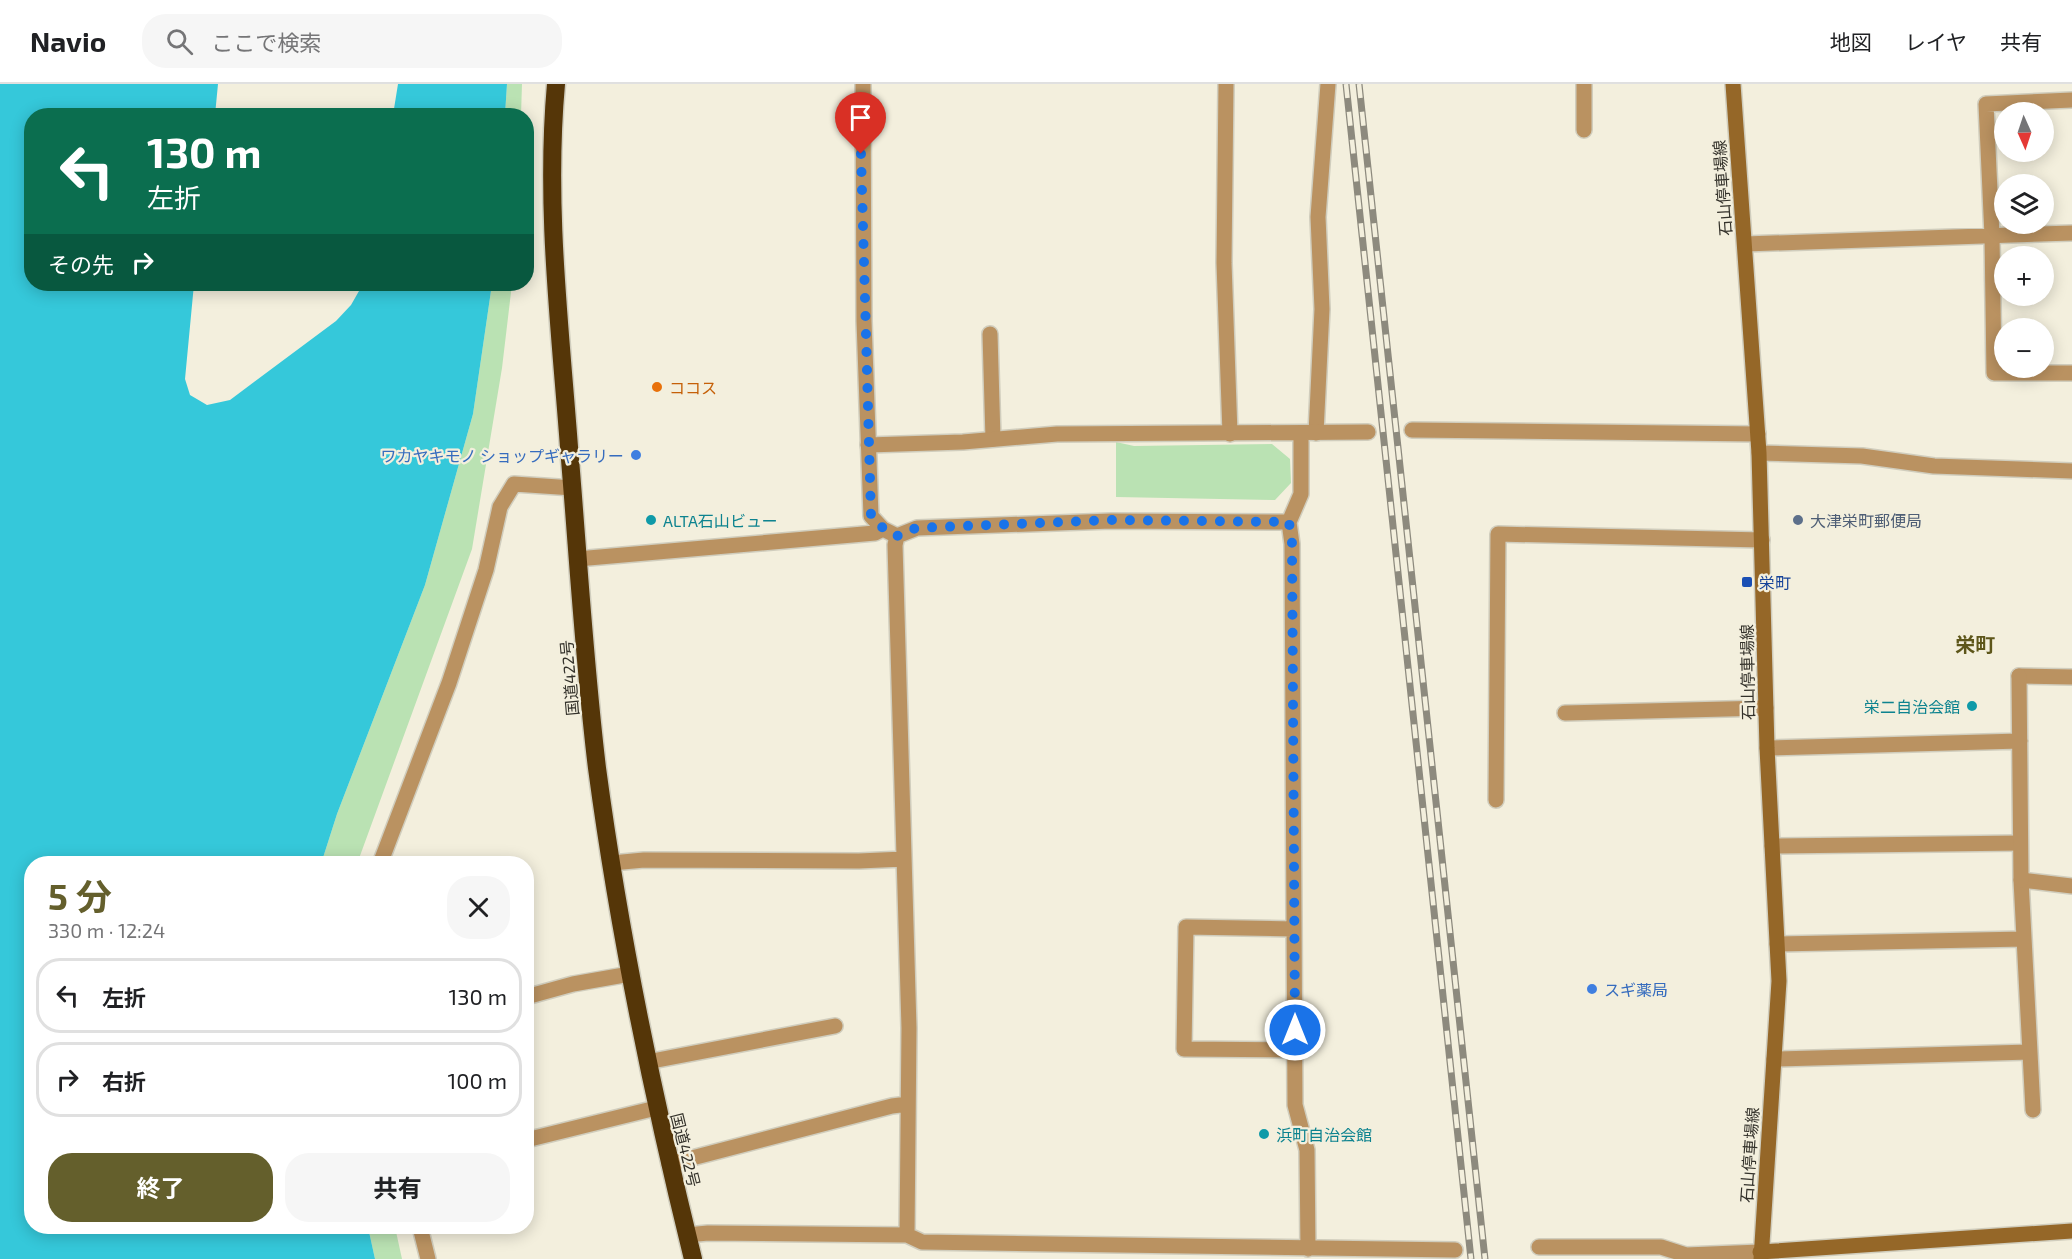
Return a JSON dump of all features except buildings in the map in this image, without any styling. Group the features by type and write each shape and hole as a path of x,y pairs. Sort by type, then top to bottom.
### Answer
{"highway":[{"name":"国道422号","path":"556,84 552,163 553,237 577,560 597,768 630,974 647,1062 693,1259"}],"main road":[{"name":"石山停車場線","path":"1733,84 1759,453 1767,748 1779,981 1761,1256"},
{"path":"1761,1256 2072,1231"}],"street":[{"path":"863,84 863,285 871,516 890,533 895,545 909,1028 907,1235"},
{"path":"1226,84 1224,263 1230,434"},
{"path":"1308,1248 1307,1150 1295,1105 1292,555 1289,522 1301,494 1322,309 1318,217 1328,84"},
{"path":"1584,84 1584,130"},
{"path":"2072,100 1986,104 1996,321 1994,373 2072,373"},
{"path":"1744,244 2072,233"},
{"path":"990,334 993,439"},
{"path":"1412,430 1758,434"},
{"path":"868,445 1057,434 1368,432"},
{"path":"1759,453 1862,456 1934,466 2072,471"},
{"path":"383,856 450,683 486,570 500,507 514,484 573,488"},
{"path":"577,560 890,533 916,528 1077,522 1289,522"},
{"path":"1496,800 1497,534 1762,540"},
{"path":"2033,1110 2021,880 2019,676 2072,677"},
{"path":"1565,713 1766,708"},
{"path":"1767,748 2020,741"},
{"path":"1772,846 2020,843"},
{"path":"612,863 644,860 859,861 904,859"},
{"path":"2021,880 2072,886"},
{"path":"1294,928 1186,927 1184,1049 1295,1050"},
{"path":"1777,945 2024,939"},
{"path":"534,995 573,984 630,974"},
{"path":"647,1062 835,1026"},
{"path":"1774,1059 2030,1052"},
{"path":"669,1164 892,1106 908,1104"},
{"path":"534,1138 656,1108"},
{"path":"687,1235 708,1233 907,1235 922,1242 1455,1250"},
{"path":"422,1234 428,1259"},
{"path":"1539,1247 1661,1247 1686,1256 1761,1256"}],"green space":[{"path":"507,84 522,84 521,108 505,108"},
{"path":"491,291 511,291 502,368 472,549 360,856 324,856 337,814 425,585 473,414"},
{"path":"1116,442 1134,446 1272,444 1290,459 1291,483 1275,500 1116,497"},
{"path":"370,1234 397,1234 402,1259 375,1259"}],"water":[{"path":"0,84 218,84 216,108 24,108 24,291 193,291 185,379 190,395 207,405 230,400 336,321 351,305 359,291 491,291 473,414 425,585 337,814 324,856 24,856 24,1234 370,1234 375,1259 0,1259"},
{"path":"398,84 507,84 505,108 394,108"}],"railway":[{"path":"1346,84 1471,1259"},
{"path":"1359,84 1485,1259"}],"place":[{"name":"ココス","path":"657,387"},
{"name":"ワカヤキモノ ショップギャラリー","path":"636,455"},
{"name":"ALTA石山ビュー","path":"651,520"},
{"name":"大津栄町郵便局","path":"1798,520"},
{"name":"栄町","path":"1747,582"},
{"name":"栄二自治会館","path":"1972,706"},
{"name":"スギ薬局","path":"1592,989"},
{"name":"浜町自治会館","path":"1264,1134"}],"district":[{"name":"栄町","path":"1975,644"}],"route":[{"path":"861,154 871,516 884,529 897,536 916,528 1111,520 1289,522 1292,543 1295,1030"}]}
